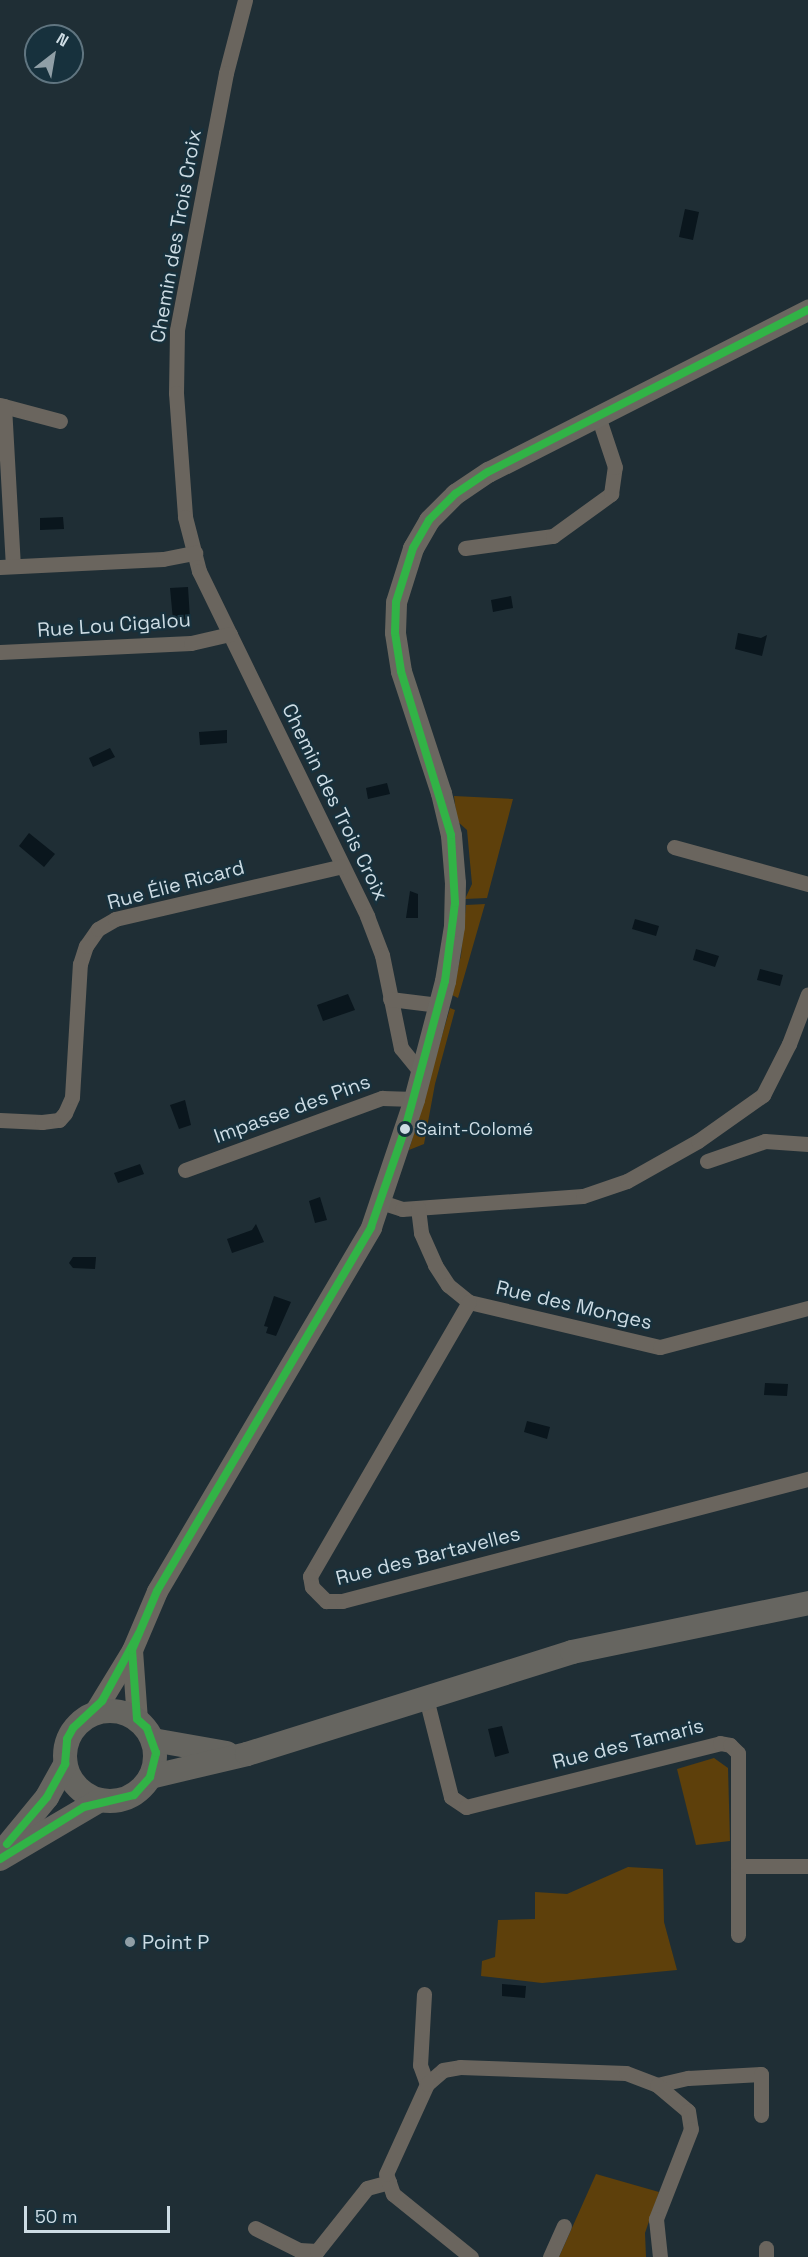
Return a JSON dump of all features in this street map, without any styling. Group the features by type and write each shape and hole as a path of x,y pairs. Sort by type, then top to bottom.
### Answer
{"main road":[{"path":"0,1854 47,1797 65,1764 70,1734 93,1714 132,1650 157,1591 328,1304 381,1202 414,1099 439,1005 454,926 454,858 441,793 401,671 394,632 396,602 412,548 429,520 455,494 488,472 808,309"},
{"path":"150,1778 247,1754 604,1644 808,1603"},
{"path":"132,1650 137,1719"},
{"path":"65,1764 77,1787 100,1800 112,1802 134,1795 150,1778 155,1766 153,1740 137,1719 124,1712 93,1714"},
{"path":"153,1740 206,1753 247,1754"},
{"path":"0,1859 100,1800"}],"street":[{"name":"Chemin des Trois Croix","path":"245,0 226,73 177,330 176,393 185,517 199,571 342,866 382,955 401,1048 421,1073"},
{"path":"60,421 2,406 6,566 163,559 195,553"},
{"path":"465,548 553,536 611,494 615,467 598,416"},
{"name":"Rue Lou Cigalou","path":"0,652 191,643 230,634"},
{"path":"674,847 808,884"},
{"name":"Rue Élie Ricard","path":"0,1120 59,1120 69,1106 80,964 86,946 98,929 116,920 342,866"},
{"path":"381,1202 402,1209 583,1196 627,1181 699,1141 763,1095 789,1044 808,994"},
{"path":"390,999 439,1005"},
{"name":"Impasse des Pins","path":"185,1170 382,1098 414,1099"},
{"path":"707,1161 765,1141 808,1144"},
{"path":"418,1208 421,1233 435,1265 448,1285 470,1302"},
{"name":"Rue des Monges","path":"470,1302 660,1347 808,1308"},
{"name":"Rue des Bartavelles","path":"470,1302 310,1576 312,1587 326,1601 342,1601 808,1479"},
{"name":"Rue des Tamaris","path":"426,1698 451,1797 466,1807 720,1743 730,1745 738,1753 738,1935"},
{"path":"738,1866 808,1866"},
{"path":"424,1994 420,2065 428,2084"},
{"path":"471,2257 393,2194 386,2174 428,2084 443,2070 460,2067 626,2073 657,2085 688,2111 691,2129 656,2219 660,2257"},
{"path":"657,2085 688,2078 761,2074 761,2115"},
{"path":"255,2228 299,2250 317,2251 367,2188 388,2182"},
{"path":"550,2257 564,2226"}],"shaded area":[{"path":"685,209 699,212 693,240 679,237"},
{"path":"63,517 64,529 40,530 40,518"},
{"path":"188,587 190,619 173,620 170,588"},
{"path":"511,596 513,608 493,612 491,600"},
{"path":"738,633 761,638 767,635 762,656 735,649"},
{"path":"227,730 227,743 200,745 199,732"},
{"path":"110,748 115,757 93,767 89,758"},
{"path":"387,783 390,794 368,799 366,788"},
{"path":"454,796 513,799 487,898 465,899 472,884 467,830 457,821"},
{"path":"29,833 55,854 44,867 19,846"},
{"path":"410,891 418,894 418,918 406,918"},
{"path":"485,904 458,998 452,995 461,955 466,905"},
{"path":"635,919 659,926 656,936 632,929"},
{"path":"696,949 719,956 715,967 693,960"},
{"path":"760,969 783,975 780,986 757,980"},
{"path":"348,994 355,1010 323,1021 317,1005"},
{"path":"450,1008 455,1010 435,1084 424,1144 409,1150"},
{"path":"185,1100 191,1125 179,1129 170,1105"},
{"path":"140,1164 144,1174 118,1183 114,1173"},
{"path":"320,1197 327,1220 315,1223 309,1201"},
{"path":"256,1224 264,1242 232,1253 227,1239 252,1230"},
{"path":"73,1257 96,1257 95,1269 73,1268 69,1263"},
{"path":"274,1296 291,1302 276,1336 266,1333 268,1327 264,1326"},
{"path":"765,1383 788,1384 787,1396 764,1395"},
{"path":"527,1421 550,1427 547,1439 524,1432"},
{"path":"502,1726 509,1753 495,1757 488,1729"},
{"path":"714,1758 728,1768 730,1841 696,1845 677,1769"},
{"path":"628,1867 663,1869 664,1922 677,1970 542,1983 481,1976 482,1961 495,1957 498,1920 535,1919 535,1892 567,1894"},
{"path":"502,1984 526,1986 525,1998 502,1996"},
{"path":"596,2174 659,2192 645,2233 646,2257 559,2257"}],"transit line":[{"path":"0,1859 84,1807 134,1795 150,1777 156,1753 147,1728 137,1719 132,1650 157,1591 371,1227 405,1129 445,981 455,903 451,835 401,671 395,632 396,602 413,548 429,520 455,494 488,472 808,310"},
{"path":"7,1844 47,1797 65,1764 67,1739 73,1728 102,1701 139,1633"}],"place":[{"name":"Saint-Colomé","path":"405,1129"},
{"name":"Point P","path":"130,1942"}]}
